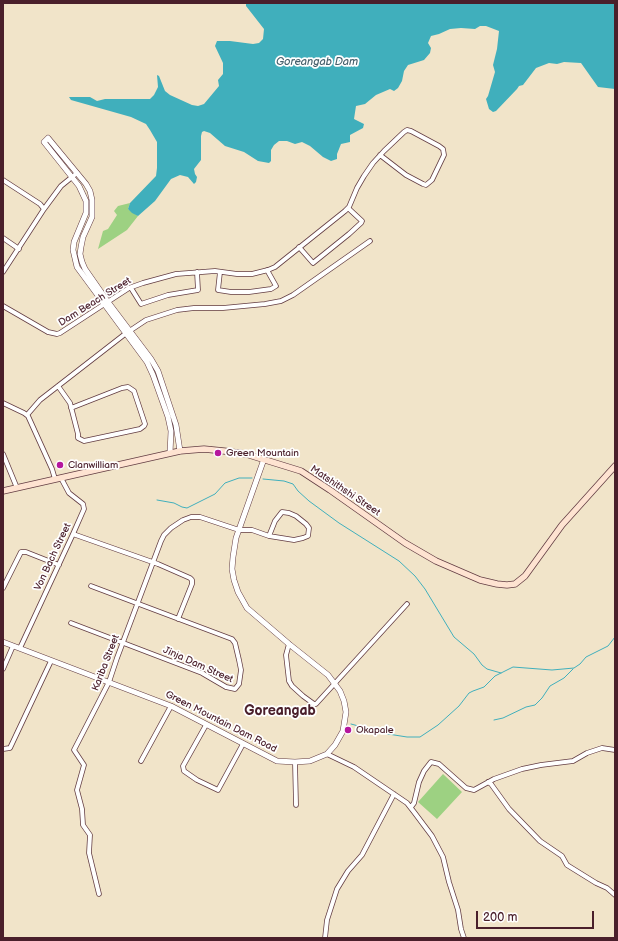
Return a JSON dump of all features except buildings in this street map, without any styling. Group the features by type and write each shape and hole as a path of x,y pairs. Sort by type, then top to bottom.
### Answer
{"main road":[{"name":"Matshithshi Street","path":"3,491 180,451 204,449 246,454 286,466 308,475 405,543 436,561 480,580 502,585 514,584 525,576 562,525 615,466"}],"street":[{"path":"300,247 313,262 362,223 362,221 348,208 364,176 380,155 407,130 439,146 443,149 444,155 432,180 426,185 406,175 380,155"},
{"path":"170,453 171,431 168,417 153,375 147,362 125,334 106,303 85,269 80,254 83,237 92,217 92,200 90,191 86,184 48,138 44,142 84,193 86,209 83,222 74,242 73,250 77,267 106,303 130,330 152,359 158,371 176,425 180,451"},
{"path":"3,272 44,208 61,186 77,173"},
{"path":"3,180 44,208"},
{"name":"Dam Beach Street","path":"3,306 48,332 57,334 131,288 159,278 176,274 197,272 252,274 275,267 348,208"},
{"path":"3,238 19,248"},
{"path":"27,414 40,400 130,330 146,320 177,310 194,308 223,308 281,301 293,295 370,241"},
{"path":"220,272 218,290 249,292 271,289 276,286 267,270"},
{"path":"131,288 141,304 168,294 198,290 197,272"},
{"path":"58,386 68,399 78,438 84,441 140,429 145,424 134,391 128,387 71,408"},
{"path":"3,402 27,414 52,469 58,478"},
{"path":"3,454 17,488"},
{"name":"Green Mountain Dam Road","path":"3,642 171,706 277,761 310,761 327,754 339,740 345,722 344,702 340,691 328,676 250,611 238,592 232,569 234,549 239,530 264,459"},
{"name":"Von Bach Street","path":"20,648 84,509 83,504 69,493 58,478"},
{"name":"Kariba Street","path":"100,894 89,852 91,837 84,825 77,790 84,765 74,750 109,682 164,534 171,528 191,517 200,517 239,530 252,530 269,536 294,540 308,536 309,528 296,516 282,512 275,521 269,536"},
{"path":"73,534 186,576 192,580 178,619"},
{"path":"3,588 21,552 26,552 59,565"},
{"name":"Jinja Dam Street","path":"91,586 227,637 236,643 240,670 239,684 235,689 226,687 202,673 123,642"},
{"path":"289,644 286,655 289,681 292,686 303,696 316,704 407,604"},
{"path":"71,623 123,642"},
{"path":"3,669 13,646"},
{"path":"3,749 10,748 51,661"},
{"path":"141,761 171,706"},
{"path":"206,724 183,766 184,771 197,780 218,790 243,744"},
{"path":"411,807 414,803 419,782 430,762 439,764 461,785 470,790 474,790 488,782 532,766 572,761 602,748 615,750"},
{"path":"327,754 354,767 411,807 432,836 443,857 450,888 458,910 464,938"},
{"path":"295,762 296,805"},
{"path":"488,782 509,810 540,841 562,856 567,865 607,888 615,895"},
{"path":"325,938 327,920 337,890 348,871 362,855 394,794"}],"green space":[{"path":"130,203 128,209 138,216 127,230 98,249 103,231 108,229 117,215 114,211 118,206"},
{"path":"443,774 462,792 437,819 418,802"}],"water":[{"name":"Goreangab Dam","path":"246,3 615,3 615,89 598,87 581,63 549,63 536,68 523,85 519,86 496,111 493,112 489,109 486,99 495,72 493,65 499,31 486,26 480,26 475,29 450,29 431,36 428,43 431,48 430,53 424,60 408,65 404,71 402,81 398,88 394,91 390,89 376,95 365,104 356,106 354,119 364,124 363,128 350,135 350,142 341,144 337,154 337,159 331,161 302,142 295,144 287,141 279,141 271,150 271,161 269,163 258,161 244,152 225,146 210,133 204,131 202,132 201,136 201,160 194,169 197,177 196,182 194,184 188,177 180,175 171,179 155,201 138,216 132,213 128,209 130,203 156,176 157,142 146,124 131,117 71,100 69,97 90,97 97,101 105,99 150,99 158,87 157,75 159,76 165,91 170,95 192,105 198,106 204,104 219,86 218,80 223,74 223,63 215,46 217,41 253,44 259,43 263,39 264,29 246,6"}],"waterway":[{"path":"157,500 174,503 187,508 215,494 225,483 239,478 252,478"},
{"path":"263,479 284,481 293,484 309,501 339,523 399,561 415,576 425,589 454,637 474,654 487,669 501,673"},
{"path":"351,724 388,734 407,737 420,737 438,725 459,706 469,693 484,687 495,676 513,667 552,670 574,668 586,657 608,646 615,637"},
{"path":"494,720 503,718 526,707 535,705 550,686 564,678 573,669"}],"place":[{"name":"Green Mountain","path":"218,453"},
{"name":"Clanwilliam","path":"60,465"},
{"name":"Okapale","path":"348,730"}],"district":[{"name":"Goreangab","path":"280,711"}]}
